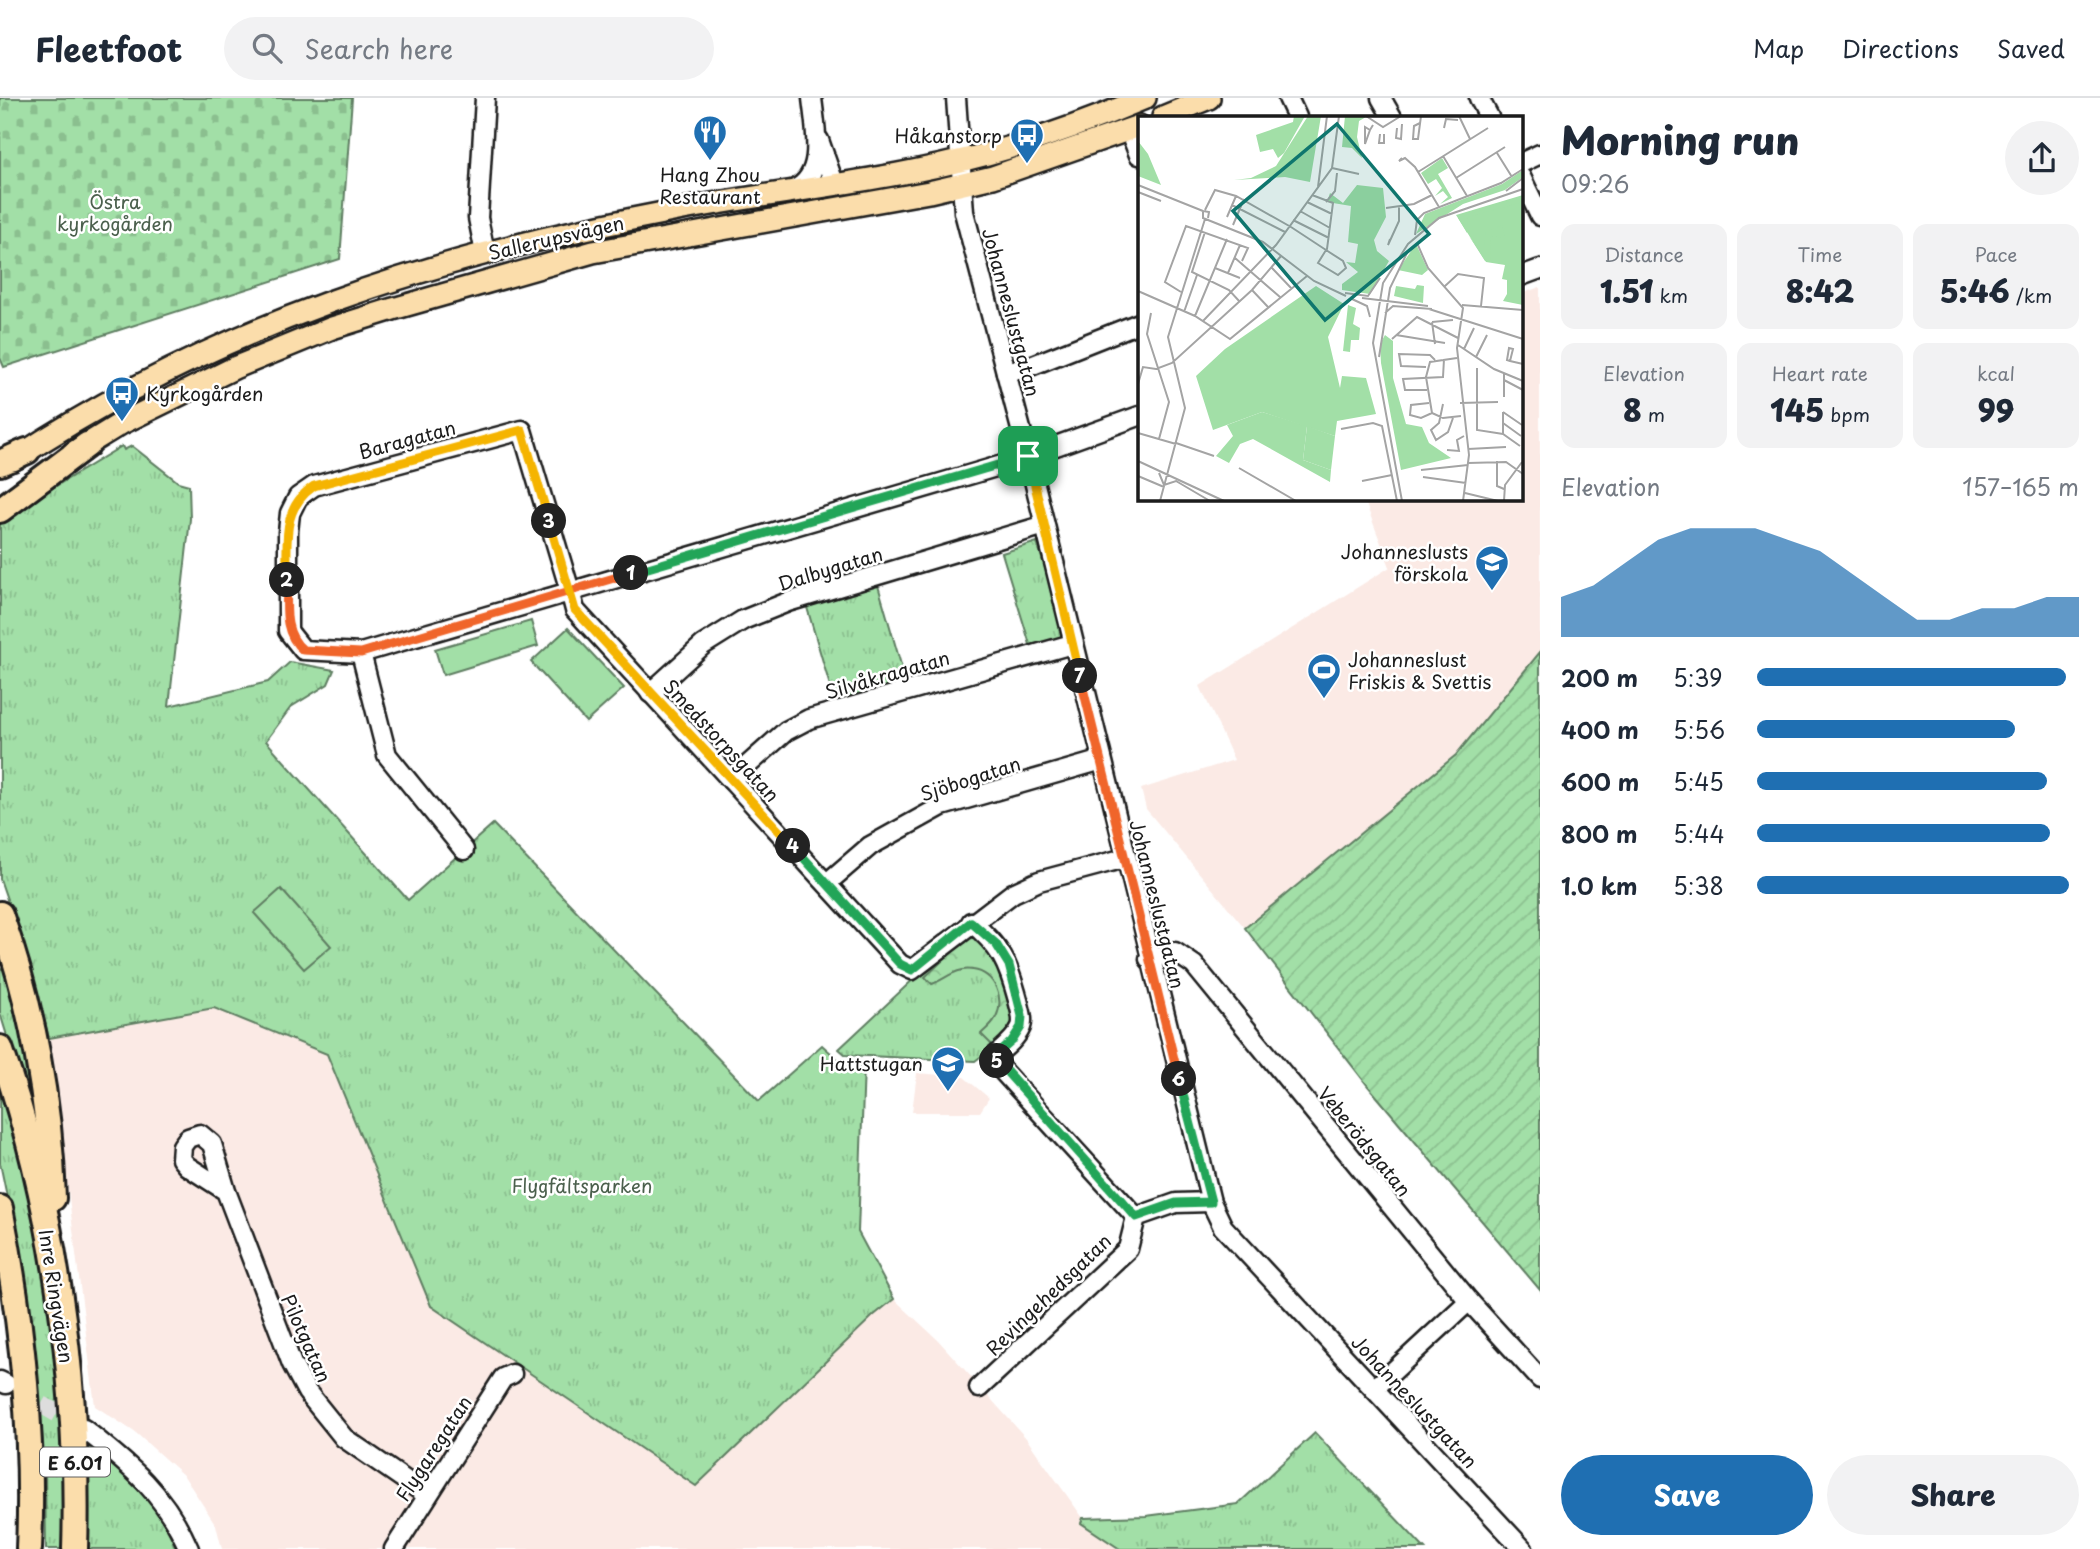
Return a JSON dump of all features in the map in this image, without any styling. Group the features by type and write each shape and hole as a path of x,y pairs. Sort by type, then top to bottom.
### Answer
{"highway":[{"path":"0,510 87,444"},
{"path":"0,463 27,451"},
{"path":"0,914 24,995 43,1093 53,1197 48,1237"},
{"name":"Inre Ringvägen","path":"0,1048 42,1200 69,1375 75,1453 75,1549"},
{"name":"E 6.01","path":"0,1209 17,1303 30,1460 29,1549"},
{"path":"0,1266 2,1279 17,1303"}],"main road":[{"name":"Sallerupsvägen","path":"0,469 166,370 239,335 400,276 485,253 673,211 960,160 1075,128 1145,98"},
{"path":"1165,116 1209,98"},
{"name":"Sallerupsvägen","path":"0,500 87,444 234,368 332,328 593,252 993,177 1134,128"},
{"path":"716,230 744,216 824,197 832,190 834,183"}],"street":[{"path":"485,98 478,218 485,253"},
{"path":"790,191 806,182 814,172 816,130 812,98"},
{"name":"Johanneslustgatan","path":"956,98 964,212 1028,456 1149,959 1211,1202 1223,1227 1523,1549"},
{"path":"1288,98 1297,116"},
{"path":"1381,98 1391,116"},
{"path":"1479,98 1488,116"},
{"path":"1134,128 1138,150"},
{"path":"816,130 834,183"},
{"path":"1522,163 1540,154"},
{"path":"1522,179 1540,216"},
{"path":"1522,276 1540,269"},
{"path":"1006,372 1028,367 1138,323"},
{"path":"464,850 387,755 361,653 1028,456 1138,416"},
{"name":"Baragatan","path":"361,653 303,650 288,631 290,513 298,497 314,486 522,430 570,591"},
{"name":"Dalbygatan","path":"650,693 703,645 743,620 788,602 1045,525"},
{"name":"Smedstorpsgatan","path":"570,591 575,610 900,964 912,970 971,922"},
{"name":"Silvåkragatan","path":"731,780 786,731 809,719 1072,644"},
{"name":"Sjöbogatan","path":"827,883 870,846 942,806 1102,760"},
{"path":"1125,858 1039,881 1013,893 971,922 996,944 1009,965 1022,1016 1021,1027 1012,1041 995,1056 998,1066 1136,1217 1176,1203 1211,1202"},
{"name":"Veberödsgatan","path":"1149,959 1175,953 1194,965 1469,1301 1540,1379"},
{"name":"Pilotgatan","path":"226,1191 292,1364 307,1392 344,1438 427,1495"},
{"name":"Revingehedsgatan","path":"979,1388 1128,1249 1136,1217"},
{"path":"1374,1389 1469,1301"},
{"name":"Flygaregatan","path":"394,1549 503,1378 512,1374"},
{"path":"84,1429 136,1469 164,1501 189,1549"}],"shaded area":[{"path":"1540,287 1540,652 1456,755 1245,928 1146,809 1141,789 1234,760 1200,686 1390,567 1364,500 1522,500 1522,294"},
{"path":"214,1008 327,1054 431,1306 696,1486 894,1299 938,1340 1026,1438 1083,1518 1081,1524 1120,1549 222,1549 216,1525 184,1476 136,1433 95,1406 49,1038"},
{"name":"Hattstugan","path":"917,1073 964,1077 989,1098 980,1112 912,1112"}],"green space":[{"name":"Östra kyrkogården","path":"0,98 352,98 340,259 4,367 0,358"},
{"name":"Flygfältsparken","path":"122,446 124,450 132,446 178,482 189,485 190,519 169,706 268,682 290,662 334,670 328,684 291,707 266,741 408,900 493,824 759,1101 822,1045 853,1073 864,1065 858,1232 894,1299 696,1486 431,1306 327,1054 214,1008 49,1038 31,969 0,879 0,520"},
{"path":"1037,542 1067,640 1032,651 1002,553"},
{"path":"877,582 906,682 835,703 806,604"},
{"path":"531,621 538,646 443,675 435,649"},
{"path":"568,628 624,688 586,722 531,662"},
{"path":"1540,652 1540,1290 1368,1086 1245,928 1456,755"},
{"path":"281,889 331,946 304,969 254,913"},
{"path":"967,929 974,933 1003,968 1008,1035 975,1061 846,1055 839,1049"},
{"path":"970,935 991,954 1004,976 1016,1028 993,1046 981,1034 995,1020 998,1010 998,995 992,981 981,972 973,970 961,970 932,984 925,977"},
{"path":"9,962 23,1024 36,1130 0,1013 0,970"},
{"path":"0,1082 36,1212 61,1390 66,1549 46,1549 45,1464 35,1357 27,1293 0,1163"},
{"path":"1315,1433 1425,1549 1120,1549 1081,1523 1083,1518 1146,1516 1238,1504"},
{"path":"88,1444 128,1478 151,1503 176,1549 89,1549"}],"tunnel":[{"path":"18,1391 79,1426"}],"place":[{"name":"Hang Zhou Restaurant","path":"710,162"},
{"name":"Håkanstorp","path":"1027,165"},
{"name":"Kyrkogården","path":"122,423"},
{"name":"Johanneslusts förskola","path":"1492,592"},
{"name":"Johanneslust Friskis & Svettis","path":"1324,700"},
{"name":"Hattstugan","path":"948,1093"}],"route":[{"path":"1028,456 1006,464 570,591 361,653 303,650 288,631 288,532 290,513 298,497 314,486 522,430 570,591 575,610 900,964 912,970 923,964 971,922 996,944 1009,965 1022,1016 1021,1027 1012,1041 995,1056 998,1066 1136,1217 1176,1203 1211,1202 1149,959 1028,456"}]}
